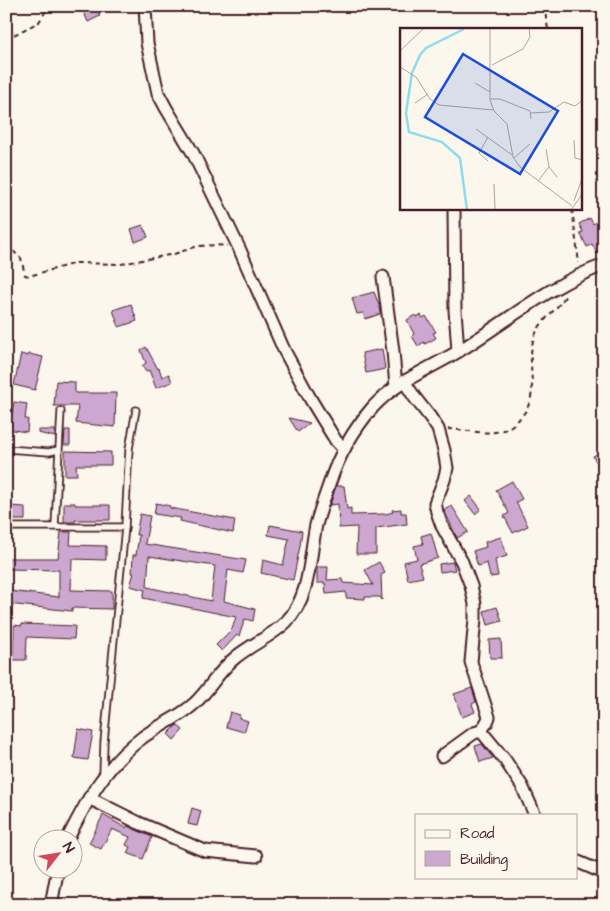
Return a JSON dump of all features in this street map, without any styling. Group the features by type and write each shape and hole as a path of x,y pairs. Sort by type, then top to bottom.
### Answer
{"street":[{"path":"145,6 147,43 158,93 193,153 239,248 284,350 311,400 336,441 344,449"},
{"path":"454,210 455,310 458,352"},
{"path":"73,828 103,776 118,759 144,737 194,704 229,663 286,623 298,607 305,592 316,525 338,459 373,407 400,384 458,352 542,295 575,276 604,265"},
{"path":"384,276 393,351 400,384 438,429 447,461 444,480 436,504 437,512 442,526 462,562 471,586 475,604 471,662 489,717 480,731 474,733 442,756"},
{"path":"480,731 505,760 522,786 536,814"},
{"path":"89,798 139,823 205,851 256,856"},
{"path":"578,862 604,873"},
{"path":"51,905 56,878"}],"lane":[{"path":"103,776 104,742 125,526 129,450 136,410"},
{"path":"55,526 60,411"},
{"path":"6,449 49,452 58,450"},
{"path":"6,527 125,526"}],"path":[{"path":"6,39 39,22 49,6"},
{"path":"544,6 548,28"},
{"path":"438,429 494,432 509,429 519,420 528,407 532,396 531,355 535,334 542,323 561,303 575,276 572,210"},
{"path":"6,245 21,258 23,272 29,276 76,262 122,264 174,254 198,246 216,245 239,248"}],"building":[{"path":"81,6 113,6 88,22"},
{"path":"590,218 593,224 604,220 604,251 597,254 592,244 587,247 580,233 583,232 579,224"},
{"path":"143,225 148,237 135,242 131,229"},
{"path":"374,292 380,314 365,319 363,313 357,314 352,298"},
{"path":"131,304 137,321 119,327 113,310"},
{"path":"415,315 416,317 421,315 423,318 426,316 436,332 433,333 436,338 418,346 412,336 414,334 407,320"},
{"path":"146,347 159,368 162,377 169,374 172,382 156,388 149,370 146,372 142,366 146,363 141,350"},
{"path":"382,349 385,369 366,373 362,353"},
{"path":"21,354 43,357 35,390 14,385"},
{"path":"56,381 75,382 75,393 116,393 115,427 76,423 78,406 54,406"},
{"path":"14,402 27,404 25,419 28,419 27,432 6,429 6,416 11,417"},
{"path":"289,418 310,423 298,432"},
{"path":"38,430 55,430 55,437 38,433"},
{"path":"65,430 70,430 70,445 64,445"},
{"path":"65,451 111,452 111,465 76,465 77,475 65,475"},
{"path":"601,452 604,462 598,465 593,456"},
{"path":"512,481 522,499 516,502 528,526 513,533 504,516 509,513 496,490"},
{"path":"336,486 344,486 347,509 351,508 351,515 386,514 393,512 392,510 401,509 401,513 406,513 407,524 376,528 376,554 356,554 357,527 339,528 338,504 330,505"},
{"path":"471,496 481,509 475,514 465,501"},
{"path":"64,503 75,503 75,505 110,505 110,520 75,520 75,522 64,522"},
{"path":"156,503 170,506 170,508 235,520 233,533 180,521 181,518 154,514"},
{"path":"10,506 25,507 25,520 9,520"},
{"path":"452,506 468,532 457,538 444,510"},
{"path":"140,514 150,516 145,544 246,560 243,573 228,570 224,601 255,609 253,621 245,619 239,636 237,635 222,651 216,645 232,629 236,617 143,598 145,590 130,586 134,573 132,573 133,555 136,555 139,535 136,535","holes":["149,556 215,566 211,601 147,587"]},
{"path":"270,525 302,531 293,580 261,573 263,560 283,565 289,539 268,535"},
{"path":"61,532 71,532 70,545 106,546 106,560 72,559 71,590 112,591 112,609 72,608 72,611 8,604 9,591 59,597 59,570 6,569 6,558 58,558"},
{"path":"431,533 438,558 419,564 423,577 408,580 404,562 417,559 414,546 423,544 421,536"},
{"path":"501,537 507,556 495,560 498,576 490,577 487,563 478,566 473,551 486,547 485,542"},
{"path":"379,562 385,573 381,575 382,600 380,597 365,597 365,599 346,598 346,592 326,594 325,583 317,583 317,567 328,567 327,580 342,579 343,583 373,585 365,570"},
{"path":"453,562 455,570 440,572 439,564"},
{"path":"497,607 502,621 488,625 484,611"},
{"path":"22,624 75,626 74,639 27,637 26,660 13,660 14,625 22,626"},
{"path":"501,639 502,658 490,658 489,640"},
{"path":"472,688 476,702 472,704 475,712 462,717 454,694"},
{"path":"230,712 240,715 239,718 248,721 244,732 226,727"},
{"path":"177,725 183,730 174,740 168,734"},
{"path":"78,729 93,732 88,760 74,758"},
{"path":"482,744 493,758 480,762 475,746"},
{"path":"192,808 201,811 197,826 188,824"},
{"path":"103,815 126,828 127,826 152,837 143,859 127,853 130,847 126,845 130,837 112,829 101,849 89,843"}]}
